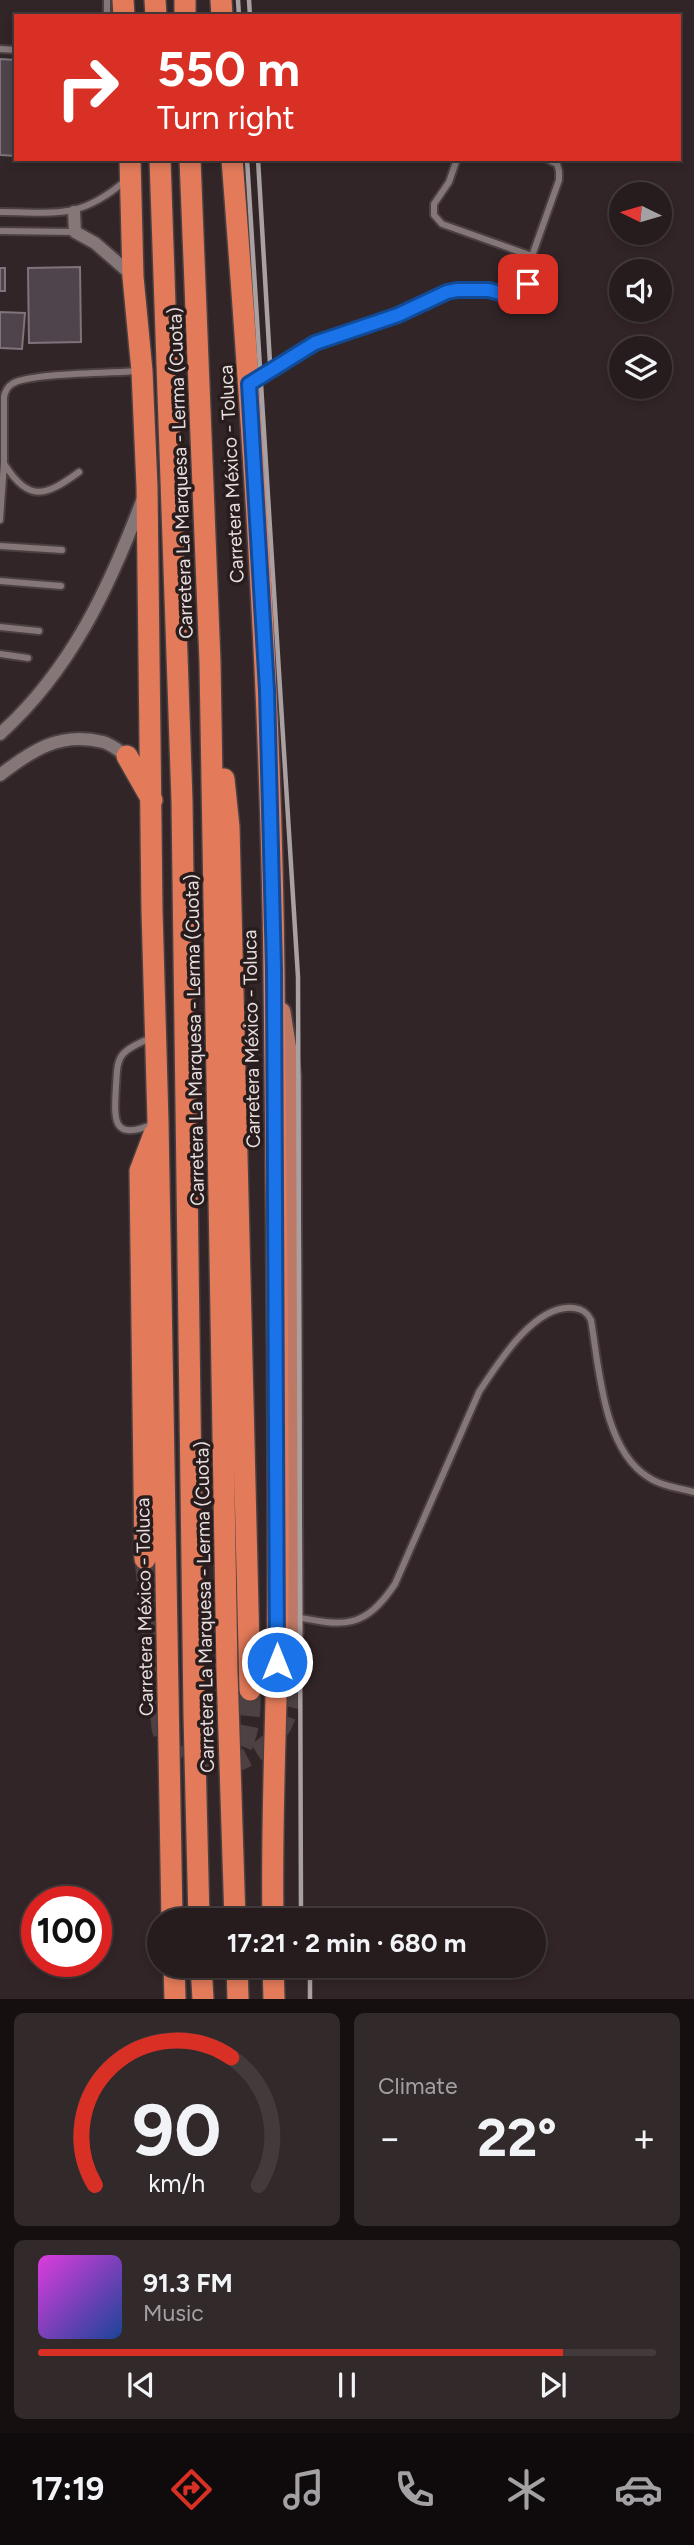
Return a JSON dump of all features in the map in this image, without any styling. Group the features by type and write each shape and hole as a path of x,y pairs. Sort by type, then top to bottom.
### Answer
{"highway":[{"name":"Carretera La Marquesa - Lerma (Cuota)","path":"160,161 182,801 199,1908"},
{"name":"Carretera La Marquesa - Lerma (Cuota)","path":"190,161 210,662 227,1671 235,1908"},
{"name":"Carretera México - Toluca","path":"232,161 249,384 267,690 274,968 278,1607 273,1908"},
{"name":"Carretera México - Toluca","path":"130,168 133,277 142,371 147,487 172,1908"},
{"path":"210,662 229,827 250,1690"},
{"path":"127,756 152,800"},
{"path":"145,1559 139,1171 158,1122"},
{"path":"174,1978 175,1999"},
{"path":"202,1978 203,1999"},
{"path":"237,1978 238,1999"},
{"path":"273,1978 274,1999"}],"main road":[{"path":"274,968 291,1076 293,1625"}],"street":[{"path":"74,212 75,232 94,243 133,277"},
{"path":"0,734 23,713 87,627 120,559 147,487"},
{"path":"0,775 39,747 63,740 105,742 127,756"}],"lane":[{"path":"456,161 449,182 434,204 433,211 437,220 533,256"},
{"path":"249,384 315,343 398,315 447,292 489,290 510,296 521,293 528,284 533,256 559,180 557,164 551,161"},
{"path":"0,212 74,212 103,200 130,168"},
{"path":"0,230 75,232"},
{"path":"0,520 4,463 4,397 11,384 53,376 142,371"},
{"path":"4,463 15,480 35,493 54,489 79,472"},
{"path":"0,545 62,551"},
{"path":"0,581 61,586"},
{"path":"0,627 39,631"},
{"path":"0,654 28,658"},
{"path":"155,1035 121,1056 118,1063 114,1112 118,1125 124,1130 135,1132 158,1122"},
{"path":"293,1625 342,1625 369,1612 384,1599 395,1584 480,1392 498,1363 527,1330 552,1310 562,1307 577,1308 591,1320 608,1416 619,1443 636,1467 660,1483 694,1492"}],"building":[{"path":"0,59 14,60 14,156 0,155"},
{"path":"80,267 81,342 29,343 28,268"},
{"path":"0,268 5,268 5,291 0,291"},
{"path":"0,312 25,313 22,349 0,348"}],"tunnel":[{"path":"145,1559 162,1728 172,1750 179,1757 196,1764 230,1765 245,1739 250,1690"},
{"path":"230,1765 253,1754 270,1742 281,1729 291,1696 293,1633"}],"railway":[{"path":"238,0 239,14"},
{"path":"249,0 250,14"},
{"path":"247,161 298,977 301,1908"},
{"path":"258,161 270,363"},
{"path":"310,1978 310,1999"}],"route":[{"path":"277,1662 274,968 267,690 249,384 315,343 398,315 447,292 489,290 515,296 526,290 528,284"}]}
